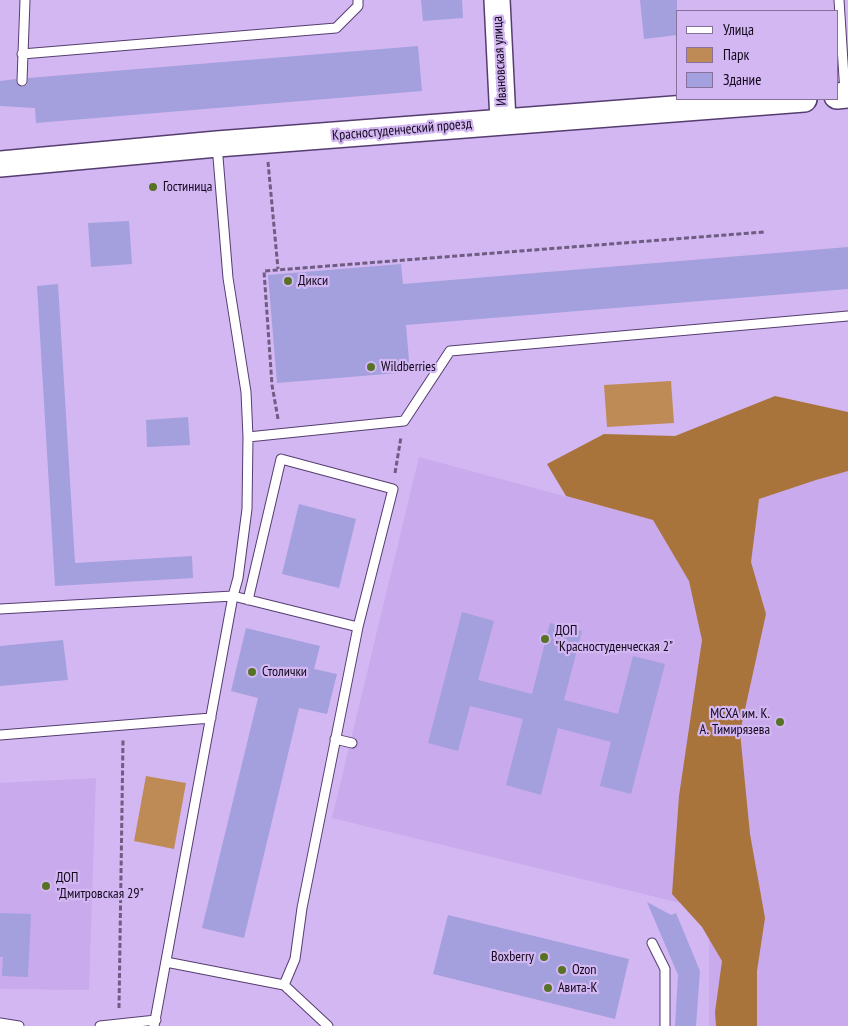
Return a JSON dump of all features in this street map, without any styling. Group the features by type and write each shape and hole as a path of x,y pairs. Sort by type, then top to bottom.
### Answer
{"street":[{"name":"Ивановская улица","path":"497,0 503,121"},
{"name":"Красностуденческий проезд","path":"0,164 217,144 790,100"}],"lane":[{"path":"22,81 25,0"},
{"path":"22,54 336,28 358,6 358,0"},
{"path":"839,0 843,96"},
{"path":"100,1026 155,1023 233,596 238,578 247,509 248,437 246,392 228,278 217,144"},
{"path":"248,437 404,421 450,351 848,316"},
{"path":"248,600 281,459 393,488 358,628 302,908 295,959 284,985"},
{"path":"0,609 233,596 358,628"},
{"path":"0,735 211,718"},
{"path":"335,739 352,743"},
{"path":"652,943 665,969 665,1026"},
{"path":"166,962 284,985 328,1026"},
{"path":"0,1023 19,1026"}],"path":[{"path":"267,159 278,268"},
{"path":"280,433 272,385 264,271 278,268 764,232"},
{"path":"393,488 404,421"},
{"path":"119,1024 123,725"}],"shaded area":[{"path":"775,396 848,412 848,471 759,499 751,562 766,614 740,732 750,834 765,918 757,971 757,1026 716,1026 715,1012 722,961 702,927 672,894 679,796 702,640 689,581 653,520 566,496 547,464 604,434 675,436"},
{"name":"ДОП \"Красностуденческая 2\"","path":"848,449 848,1026 709,1026 709,910 332,818 419,457 653,520 715,459"},
{"name":"ДОП \"Дмитровская 29\"","path":"96,778 89,990 0,989 0,783"}],"green space":[{"path":"671,381 674,423 607,427 604,385"},
{"path":"146,776 186,783 174,849 134,841"}],"building":[{"path":"421,0 462,0 463,18 423,21"},
{"path":"640,0 677,0 676,35 644,39"},
{"path":"418,46 422,91 36,123 35,108 0,106 0,81 16,79 17,84 22,87 27,85 28,78"},
{"path":"129,221 132,264 91,267 88,223"},
{"path":"848,247 848,289 406,325 410,372 277,383 268,275 401,264 403,284"},
{"path":"58,284 75,563 192,556 193,578 55,586 37,286"},
{"path":"188,417 190,445 147,447 146,420"},
{"path":"299,504 356,519 339,588 282,574"},
{"path":"462,612 494,621 478,680 532,694 550,623 582,631 564,700 618,714 633,656 665,664 631,794 600,786 611,742 558,728 541,795 506,785 523,719 470,706 458,751 428,743"},
{"path":"246,628 320,646 314,669 337,674 327,714 299,708 244,938 202,928 258,698 231,691"},
{"path":"63,640 68,680 0,686 0,646"},
{"path":"647,902 671,915 676,913 700,971 696,1026 675,1026 678,975"},
{"path":"0,913 31,914 28,977 2,976 3,957 0,957"},
{"path":"448,915 629,959 615,1019 433,974"}],"place":[{"name":"Гостиница","path":"153,187"},
{"name":"Дикси","path":"288,281"},
{"name":"Wildberries","path":"371,367"},
{"name":"ДОП \"Красностуденческая 2\"","path":"545,639"},
{"name":"Столички","path":"252,672"},
{"name":"МСХА им. К. А. Тимирязева","path":"780,722"},
{"name":"ДОП \"Дмитровская 29\"","path":"46,886"},
{"name":"Boxberry","path":"544,957"},
{"name":"Ozon","path":"562,970"},
{"name":"Авита-К","path":"548,988"}]}
